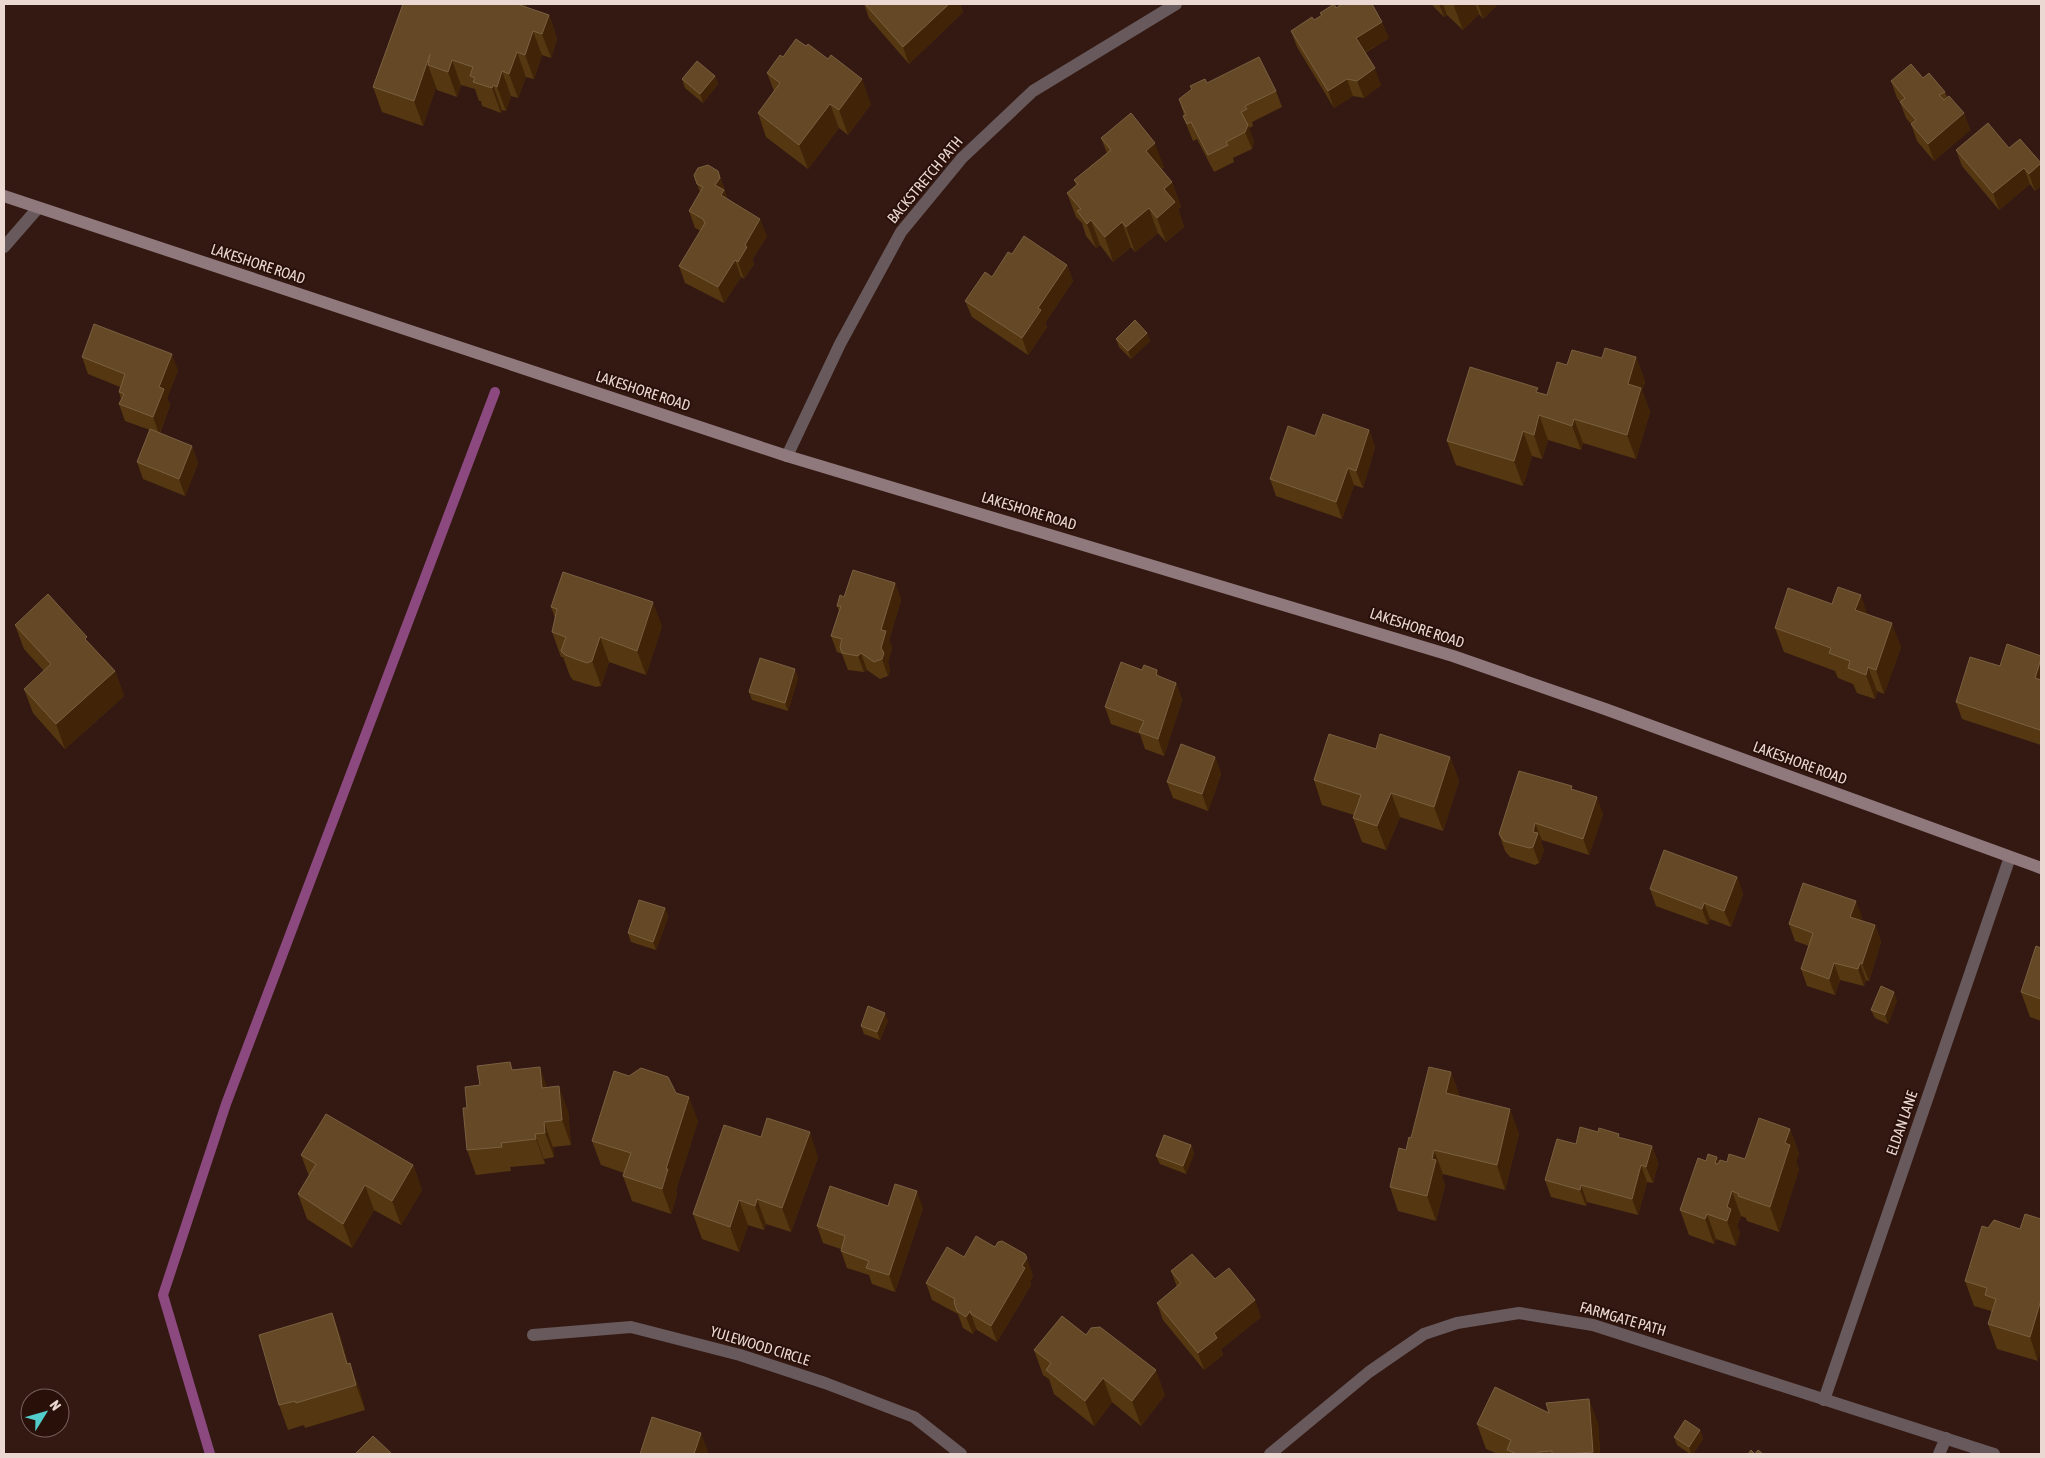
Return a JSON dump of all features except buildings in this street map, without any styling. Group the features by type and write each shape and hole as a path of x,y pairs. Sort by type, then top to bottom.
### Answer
{"street":[{"name":"BACKSTRETCH PATH","path":"787,456 840,344 902,232 962,158 1033,91 1176,4"},
{"name":"LAKESHORE ROAD","path":"4,196 787,456 1453,656 1605,709 2041,868"},
{"path":"4,247 38,208"},
{"name":"ELDAN LANE","path":"1824,1400 2010,857"},
{"name":"FARMGATE PATH","path":"1270,1454 1369,1372 1424,1334 1457,1323 1519,1313 1593,1325 1994,1454"},
{"name":"YULEWOOD CIRCLE","path":"533,1335 631,1327 740,1355 825,1383 914,1417 961,1454"},
{"path":"1939,1454 1946,1438"}],"waterway":[{"path":"210,1454 163,1295 226,1104 495,392"}]}
